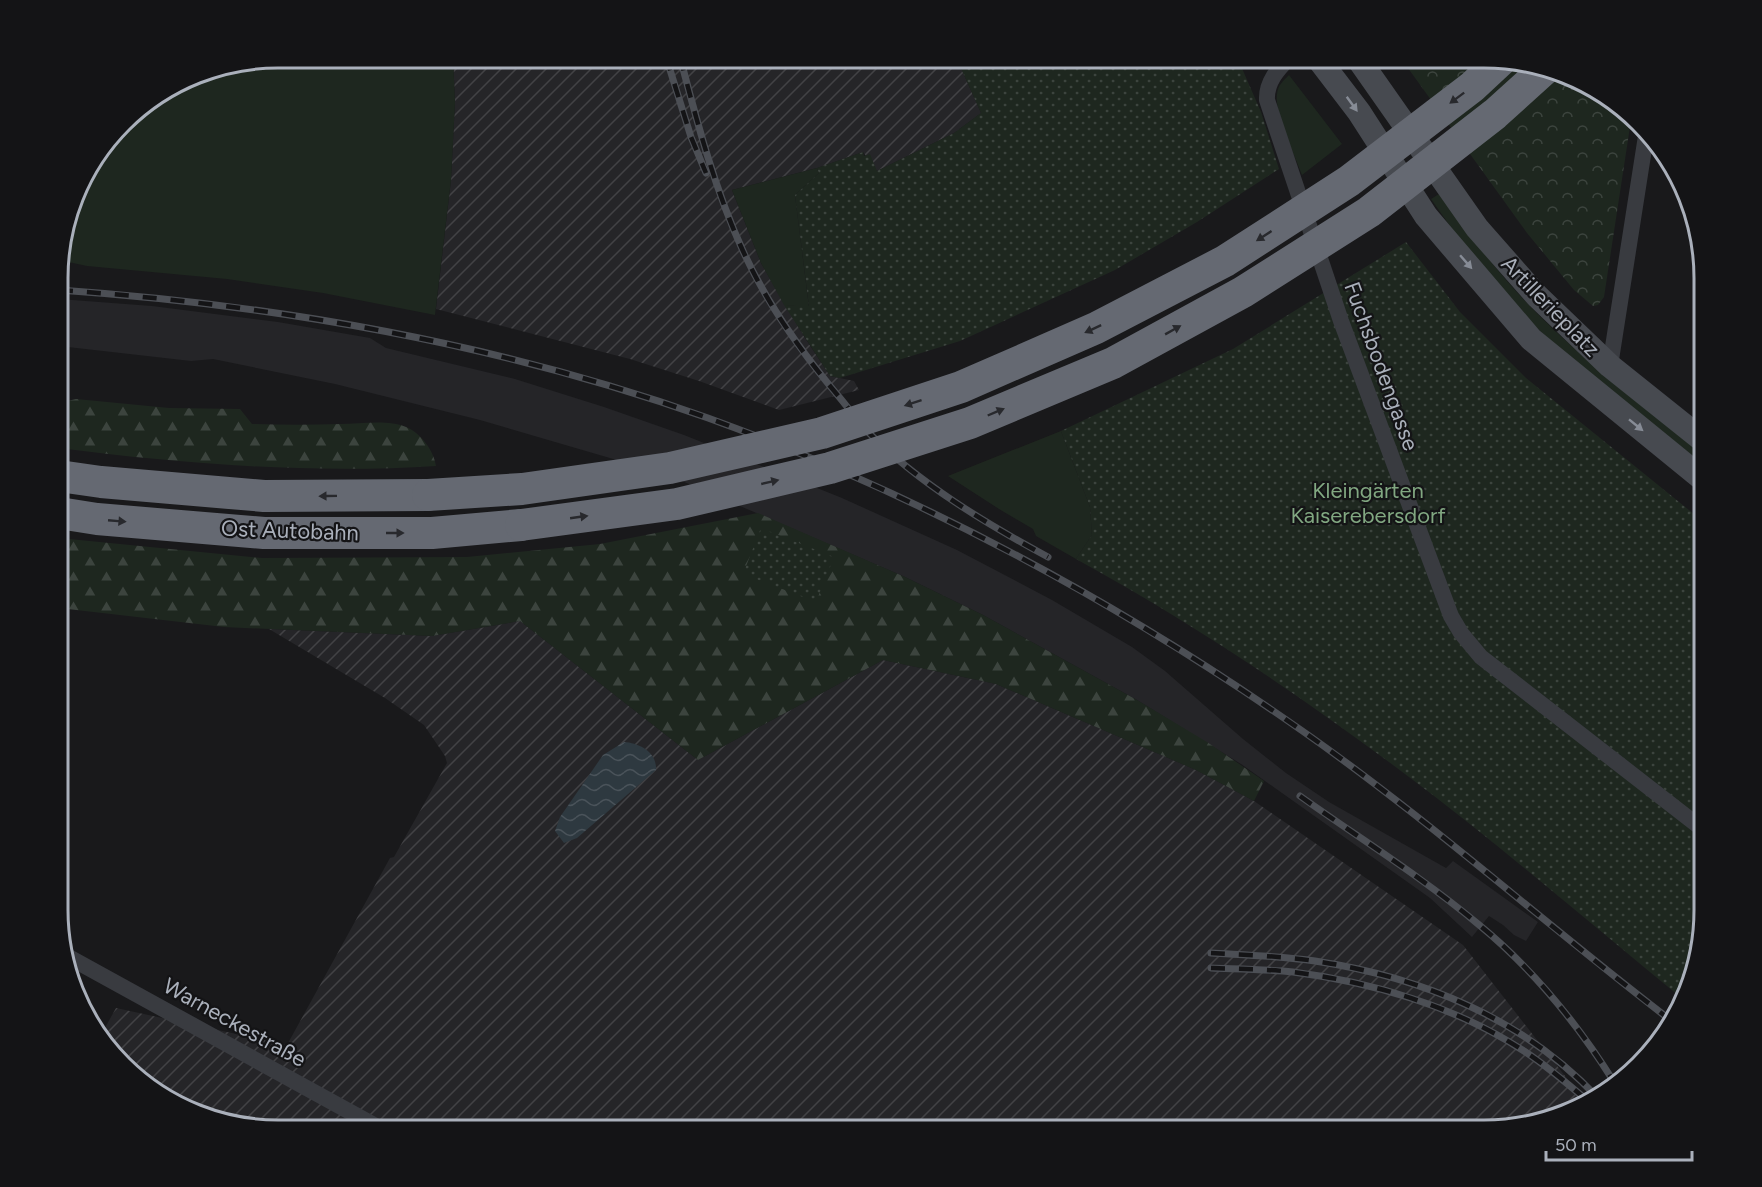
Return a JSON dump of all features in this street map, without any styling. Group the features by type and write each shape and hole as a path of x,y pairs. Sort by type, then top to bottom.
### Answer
{"highway":[{"name":"Ost Autobahn","path":"68,477 264,496 428,495 522,489 670,468 822,433 961,387 1096,328 1225,261 1349,181 1472,87 1492,68"},
{"name":"Ost Autobahn","path":"68,514 97,519 264,532 432,533 521,525 677,504 830,468 970,423 1113,363 1243,292 1369,212 1495,114 1538,75"}],"main road":[{"name":"Artillerieplatz","path":"1325,68 1359,112 1426,216 1531,339 1694,472"},
{"name":"Artillerieplatz","path":"1365,68 1477,228 1537,296 1610,366"},
{"path":"1610,366 1694,433"}],"street":[{"name":"Fuchsbodengasse","path":"1280,68 1271,79 1267,100 1341,321 1450,616 1481,657 1694,822"},
{"name":"Artillerieplatz","path":"1610,366 1645,143"},
{"name":"Warneckestraße","path":"74,960 365,1120"}],"shaded area":[{"path":"453,68 961,68 981,113 954,133 877,171 863,152 817,168 732,190 761,263 803,335 830,376 854,381 859,390 779,410 630,359 436,309 451,180 455,102"},
{"path":"68,300 152,306 278,322 370,338 386,348 515,379 604,407 684,435 842,498 957,550 1052,600 1132,647 1165,671 1286,773 1329,802 1446,868 1453,861 1538,922 1526,941 1489,916 1472,937 1430,898 1241,764 1137,700 983,615 905,577 668,475 480,420 335,384 213,359 191,361 68,347"},
{"path":"520,621 698,760 883,660 996,684 1196,770 1254,801 1463,945 1581,1096 1539,1112 1498,1119 278,1120 250,1118 223,1112 185,1098 161,1084 139,1067 111,1037 105,1028 116,1008 287,1045 390,858 394,857 447,763 445,756 424,725 385,698 269,629 432,636"}],"green space":[{"path":"453,68 455,102 451,180 435,315 323,293 227,279 87,266 68,262 75,223 89,185 103,161 129,129 161,103 185,89 223,75 250,69"},
{"path":"961,68 1242,68 1261,112 1279,169 1197,222 1115,270 960,341 840,378 830,376 784,305 809,306 795,195 819,173 817,168 863,152 864,156 870,154 877,171 954,133 981,113"},
{"path":"1408,68 1498,68 1539,75 1577,89 1601,103 1630,126 1604,297 1598,305 1593,306 1574,290 1527,233"},
{"path":"1289,75 1342,144 1302,175 1282,123 1277,102 1278,88"},
{"path":"817,168 819,173 795,195 809,307 784,305 761,263 732,190"},
{"path":"1439,194 1493,264 1528,304 1591,363 1694,445 1694,457 1563,352 1527,319 1455,233 1431,199"},
{"name":"Kleingärten Kaiserebersdorf","path":"1406,242 1460,312 1526,378 1694,514 1694,923 1687,964 1676,994 1476,829 1365,745 1285,688 1203,634 1076,559 1092,535 1090,507 1061,431 1233,349"},
{"path":"76,399 169,408 240,409 252,424 391,423 406,427 422,438 433,454 436,466 342,469 247,466 153,459 68,449 68,401"},
{"path":"1061,431 1090,507 1092,535 1076,559 1036,536 1033,529 948,476"},
{"path":"758,513 905,577 983,615 1137,700 1207,742 1264,781 1254,801 1196,770 996,684 883,660 698,760 520,621 432,636 224,627 68,609 68,539 262,558 467,557 600,544"},
{"path":"761,528 834,557 816,602 743,574"}],"water":[{"path":"624,742 635,744 650,753 654,758 656,770 577,838 564,843 555,831 560,817 603,755"}],"railway":[{"path":"669,68 691,137 706,173"},
{"path":"683,68 707,156 733,228 763,291 799,346 862,425 889,452 931,486 1048,557"},
{"path":"68,291 224,306 388,332 469,349 550,369 708,418 864,481 1015,554 1161,638 1232,683 1349,764 1396,800 1665,1016"},
{"path":"1300,796 1435,890 1498,941 1552,997 1611,1077"},
{"path":"1211,953 1315,961 1355,968 1431,990 1468,1005 1537,1045 1590,1090"},
{"path":"1211,968 1283,971 1323,976 1413,999 1442,1009 1498,1035 1541,1063 1581,1096"}]}
